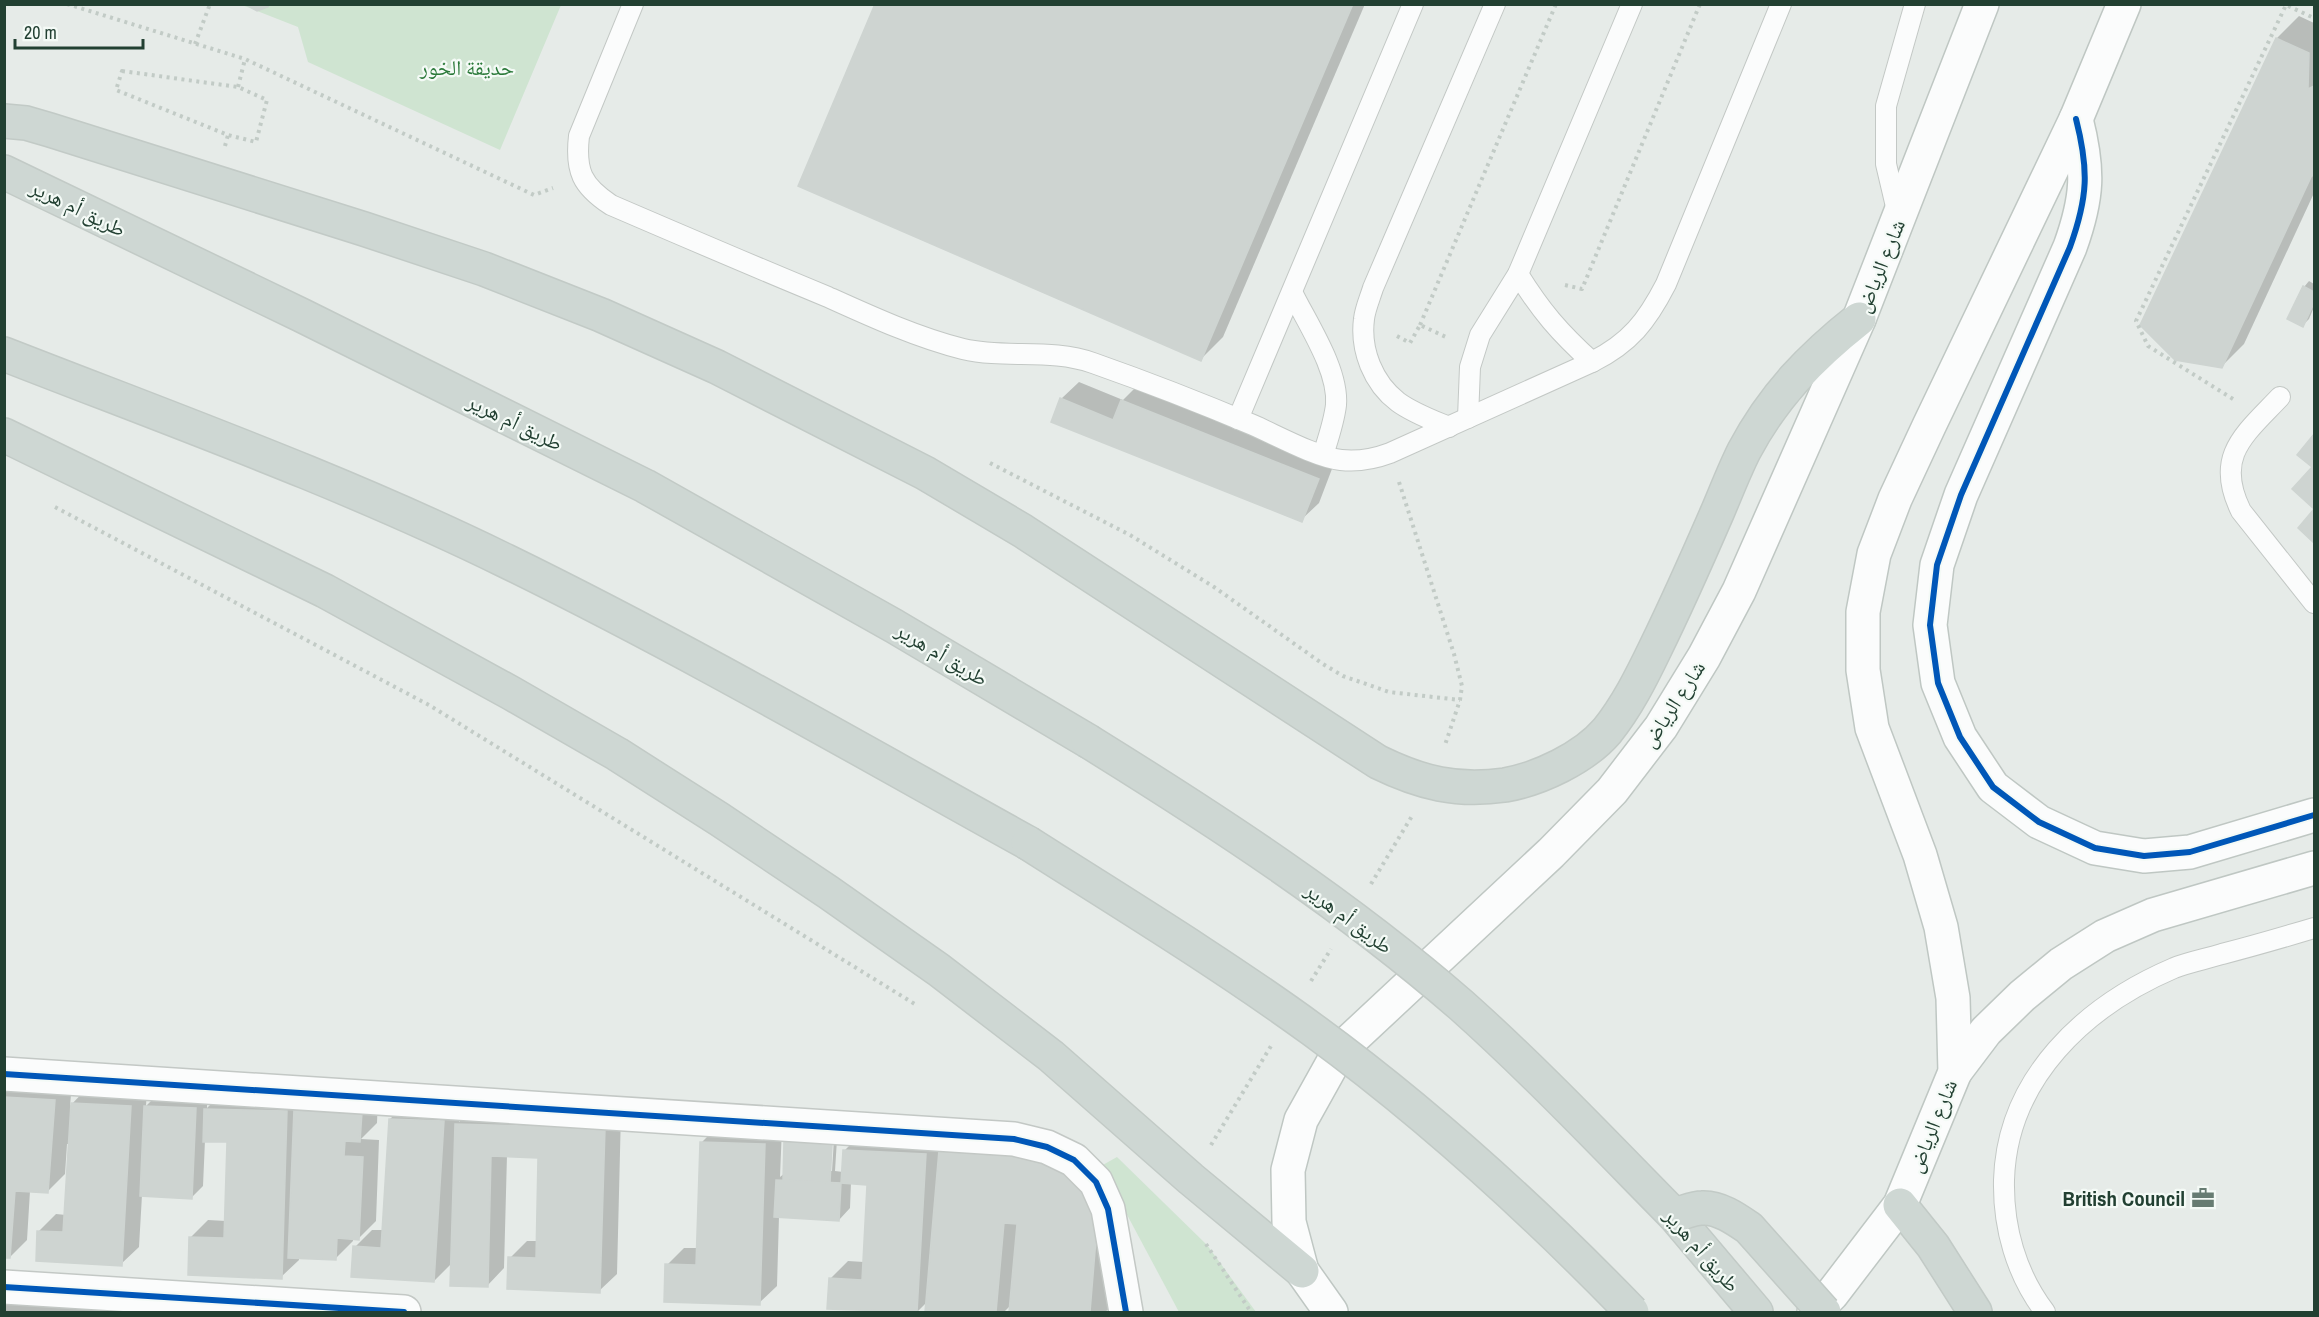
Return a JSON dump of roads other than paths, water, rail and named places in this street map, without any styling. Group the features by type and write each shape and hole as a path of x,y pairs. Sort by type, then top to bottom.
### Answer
{"main road":[{"path":"4,121 26,123 50,130 484,269 602,315 717,368 945,485 1023,531 1378,762 1404,775 1432,784 1479,789 1525,781 1569,762 1605,732 1633,694 1744,452 1766,413 1793,378 1824,346 1859,319"},
{"name":"طريق أم هرير","path":"4,172 301,315 645,486 885,620 1088,741 1217,822 1342,910 1461,1005 1538,1078 1674,1215 1756,1312"},
{"path":"4,354 336,483 505,560 670,644 1028,843 1216,962 1314,1031 1392,1091 1500,1183 1632,1312"},
{"path":"4,435 325,591 512,693 645,772 828,892 939,970 1051,1056 1191,1179 1302,1271"},
{"path":"1900,1205 1933,1246 1975,1312"},
{"path":"1674,1215 1702,1208 1719,1211 1735,1218 1749,1228 1824,1312"}],"street":[{"name":"شارع الرياض","path":"1331,1312 1302,1271 1289,1222 1288,1170 1300,1120 1340,1050 1551,852 1612,791 1661,727 1704,657 1739,591 1859,319 1900,220 1982,4"},
{"name":"شارع الرياض","path":"1814,1312 1832,1294 1900,1205 1955,1072 1953,998 1941,927 1920,855 1872,728 1863,670 1863,612 1874,554 1895,499 2076,119 2124,4"},
{"path":"2076,119 2084,151 2086,184 2081,216 2070,247 1961,495 1937,564 1930,625 1938,683 1960,737 1993,787 2039,822 2095,848 2144,856 2190,852 2314,815"},
{"path":"1955,1072 1986,1031 2022,996 2061,964 2105,936 2153,915 2314,868"},
{"path":"4,1074 1014,1139 1047,1147 1074,1160 1095,1182 1108,1209 1126,1312"},
{"path":"4,1287 404,1312"}],"lane":[{"path":"633,4 579,136 576,156 581,177 594,194 611,205 866,314 919,334 963,349 1055,355 1090,362 1238,419 1323,455 1340,460 1357,461 1374,459 1390,453 1592,362 1611,352 1634,334 1653,311 1666,284 1781,4"},
{"path":"1238,419 1413,4"},
{"path":"1449,427 1398,402 1381,384 1368,363 1363,339 1364,318 1374,288 1495,4"},
{"path":"1468,418 1470,366 1474,351 1488,321 1518,274 1632,4"},
{"path":"1900,220 1886,164 1884,135 1886,106 1915,4"},
{"path":"1518,274 1542,311 1565,338 1592,362"},
{"path":"1292,292 1329,366 1334,384 1336,402 1323,455"},
{"path":"2280,397 2238,442 2231,459 2230,477 2233,495 2241,511 2314,603"},
{"path":"2045,1312 2014,1258 2004,1208 2005,1156 2019,1106 2045,1062 2073,1032 2105,1007 2139,985 2176,967 2314,928"}],"place":[{"name":"British Council","path":"2203,1198"}],"park label":[{"name":"حديقة الخور","path":"467,67"}]}
